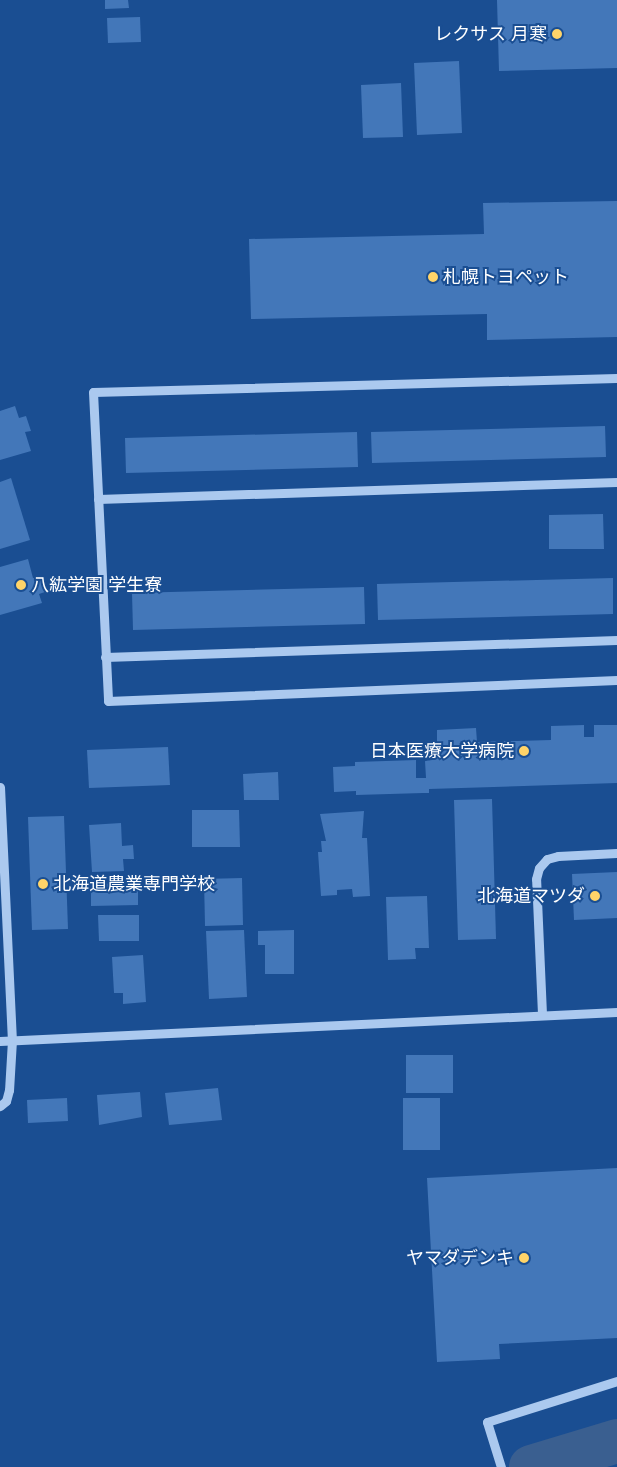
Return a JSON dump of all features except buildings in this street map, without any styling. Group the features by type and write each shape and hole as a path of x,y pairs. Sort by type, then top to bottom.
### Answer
{"street":[{"path":"617,378 93,392 108,701 617,680"},
{"path":"98,499 617,482"},
{"path":"105,657 617,640"},
{"path":"0,787 12,1040 9,1090 6,1101 0,1106"},
{"path":"542,1014 536,879 539,868 547,859 558,856 617,853"},
{"path":"0,1041 542,1014 617,1012"},
{"path":"501,1467 486,1422 617,1381"}],"waterway":[{"path":"531,1467 617,1441"}],"place":[{"name":"レクサス 月寒","path":"557,34"},
{"name":"札幌トヨペット","path":"433,277"},
{"name":"八紘学園 学生寮","path":"21,585"},
{"name":"日本医療大学病院","path":"524,751"},
{"name":"北海道農業専門学校","path":"43,884"},
{"name":"北海道マツダ","path":"595,896"},
{"name":"ヤマダデンキ","path":"524,1258"}]}
